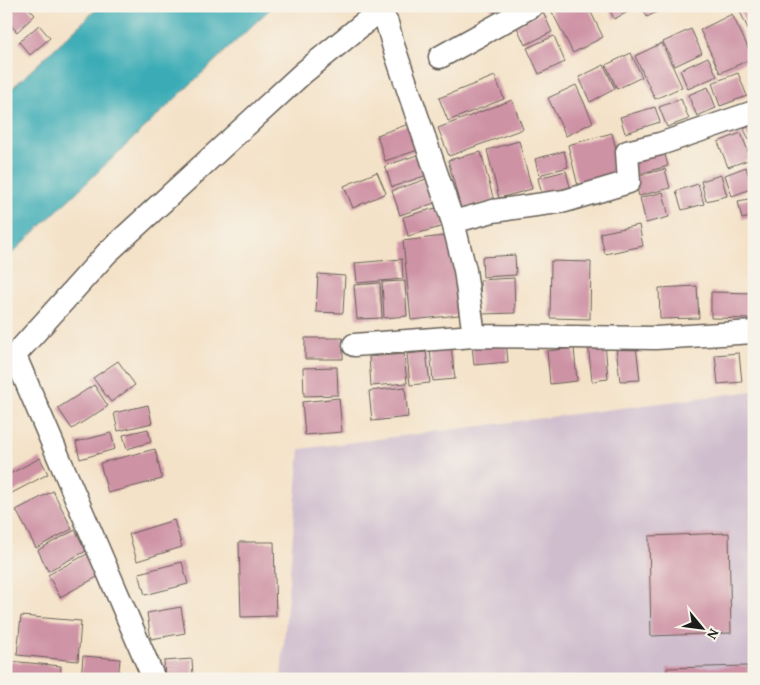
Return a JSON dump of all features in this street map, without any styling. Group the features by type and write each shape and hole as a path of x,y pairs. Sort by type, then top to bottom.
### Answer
{"street":[{"path":"440,57 532,6"},
{"path":"154,679 10,360 107,253 303,72 382,9 453,222 465,270 474,336"},
{"path":"453,222 493,211 565,201 629,182 627,152 660,144 754,112"},
{"path":"354,344 474,336 656,338 754,332"}],"shaded area":[{"path":"754,391 754,679 281,679 300,449"}],"water":[{"path":"100,6 273,6 6,259 6,94"}],"building":[{"path":"17,6 27,6 35,15 17,32 6,20 6,16"},
{"path":"489,6 512,6 500,18"},
{"path":"549,6 588,6 603,37 573,53"},
{"path":"608,6 639,6 614,19"},
{"path":"642,6 668,6 647,17"},
{"path":"754,6 754,31 750,33 738,7"},
{"path":"543,12 552,32 525,45 516,25"},
{"path":"732,14 753,58 720,73 700,30"},
{"path":"39,25 50,38 30,55 19,42"},
{"path":"691,29 702,53 675,66 663,42"},
{"path":"554,36 565,62 539,74 527,48"},
{"path":"662,43 682,87 655,99 635,56"},
{"path":"631,53 642,77 617,89 606,65"},
{"path":"708,57 717,76 688,89 680,70"},
{"path":"604,65 615,89 590,102 579,77"},
{"path":"738,73 747,96 720,106 712,83"},
{"path":"495,76 504,99 448,121 439,98"},
{"path":"576,85 593,122 566,136 548,98"},
{"path":"708,87 716,108 697,116 688,95"},
{"path":"681,99 689,119 667,127 659,107"},
{"path":"512,100 523,129 449,156 438,128"},
{"path":"655,107 660,122 625,133 620,117"},
{"path":"409,124 418,150 385,161 377,135"},
{"path":"754,124 754,142 751,144 744,129"},
{"path":"612,133 622,174 578,186 568,145"},
{"path":"741,133 751,159 728,167 718,142"},
{"path":"519,141 532,189 499,198 487,150"},
{"path":"663,147 668,166 635,175 630,156"},
{"path":"564,151 568,167 539,175 535,159"},
{"path":"481,152 494,201 461,209 448,160"},
{"path":"423,153 430,174 392,187 385,166"},
{"path":"746,167 753,188 732,196 725,175"},
{"path":"665,169 670,188 639,196 634,177"},
{"path":"566,171 570,187 542,195 538,178"},
{"path":"377,172 386,193 353,208 344,186"},
{"path":"721,175 727,196 706,201 701,181"},
{"path":"435,176 443,200 400,215 392,191"},
{"path":"698,184 704,204 682,210 676,191"},
{"path":"663,192 669,217 646,223 640,198"},
{"path":"754,198 754,216 742,219 738,201"},
{"path":"443,206 448,225 408,236 403,217"},
{"path":"639,225 643,246 605,254 600,233"},
{"path":"451,235 459,315 411,320 403,241"},
{"path":"515,255 516,275 483,277 482,257"},
{"path":"402,259 403,279 357,283 355,263"},
{"path":"551,261 591,262 590,319 550,318"},
{"path":"318,274 345,276 343,313 316,312"},
{"path":"514,278 515,313 481,314 480,280"},
{"path":"405,281 407,316 384,318 382,282"},
{"path":"380,283 382,318 357,319 354,285"},
{"path":"697,286 699,318 660,319 659,288"},
{"path":"711,292 754,293 754,319 711,318"},
{"path":"305,338 343,338 343,359 305,359"},
{"path":"506,342 508,362 474,365 472,345"},
{"path":"605,342 608,379 592,381 588,344"},
{"path":"636,345 640,380 620,381 616,347"},
{"path":"451,346 455,379 433,381 430,349"},
{"path":"574,348 577,381 550,384 547,351"},
{"path":"426,352 430,383 410,385 407,354"},
{"path":"739,353 742,382 718,384 715,355"},
{"path":"404,354 407,383 371,386 369,357"},
{"path":"118,361 135,385 111,402 93,378"},
{"path":"337,367 338,395 304,396 303,368"},
{"path":"94,385 108,406 72,429 58,408"},
{"path":"405,387 408,417 372,421 369,391"},
{"path":"339,398 342,432 305,435 302,402"},
{"path":"148,405 152,423 118,431 114,413"},
{"path":"148,429 151,442 127,449 123,435"},
{"path":"111,433 115,449 80,459 76,442"},
{"path":"155,449 162,479 108,493 100,463"},
{"path":"40,458 48,474 10,494 6,486 6,476"},
{"path":"53,491 72,529 36,548 16,510"},
{"path":"174,520 182,547 137,561 129,534"},
{"path":"75,530 86,551 48,571 38,550"},
{"path":"729,533 731,633 651,636 649,536"},
{"path":"239,542 274,542 276,616 241,617"},
{"path":"87,554 99,576 60,597 48,575"},
{"path":"182,562 188,584 145,595 139,573"},
{"path":"181,607 185,633 151,639 147,613"},
{"path":"21,616 81,621 78,661 17,655"},
{"path":"83,656 120,659 118,679 81,679"},
{"path":"192,659 193,676 165,679 164,661"},
{"path":"9,661 61,666 60,679 8,679"},
{"path":"747,666 748,679 667,679 667,668"}]}
